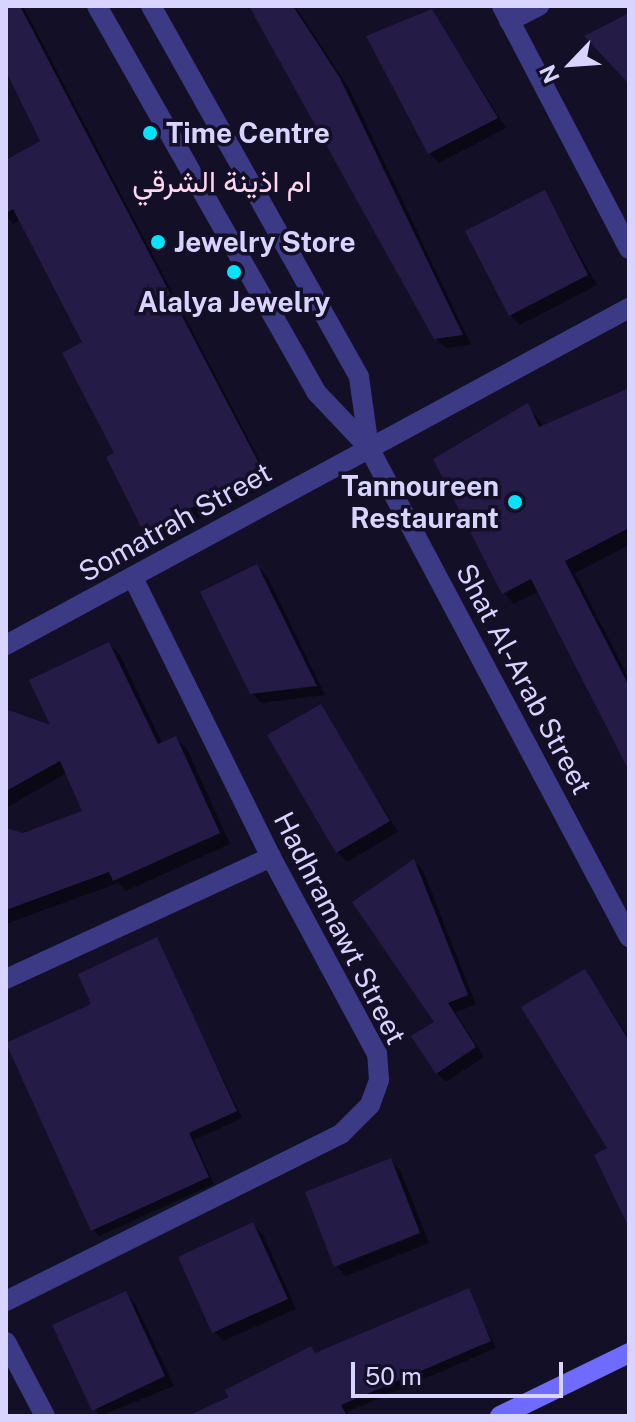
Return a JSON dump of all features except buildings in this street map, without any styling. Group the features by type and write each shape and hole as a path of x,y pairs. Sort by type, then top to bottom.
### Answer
{"main road":[{"path":"500,1416 629,1353"}],"street":[{"name":"Shat Al-Arab Street","path":"97,6 317,393 369,448 629,937"},
{"name":"Shat Al-Arab Street","path":"151,6 359,377 369,448"},
{"path":"539,6 505,13 629,249"},
{"name":"Somatrah Street","path":"6,645 629,308"},
{"name":"Hadhramawt Street","path":"6,1301 308,1154 341,1134 370,1105 379,1080 377,1054 271,857 133,578"},
{"path":"6,979 271,857"},
{"path":"6,1342 45,1416"}],"place":[{"name":"Time Centre","path":"150,133"},
{"name":"Jewelry Store","path":"158,242"},
{"name":"Alalya Jewelry","path":"234,272"},
{"name":"Tannoureen Restaurant","path":"515,502"}],"district":[{"name":"ام اذينة الشرقي","path":"222,181"}]}
